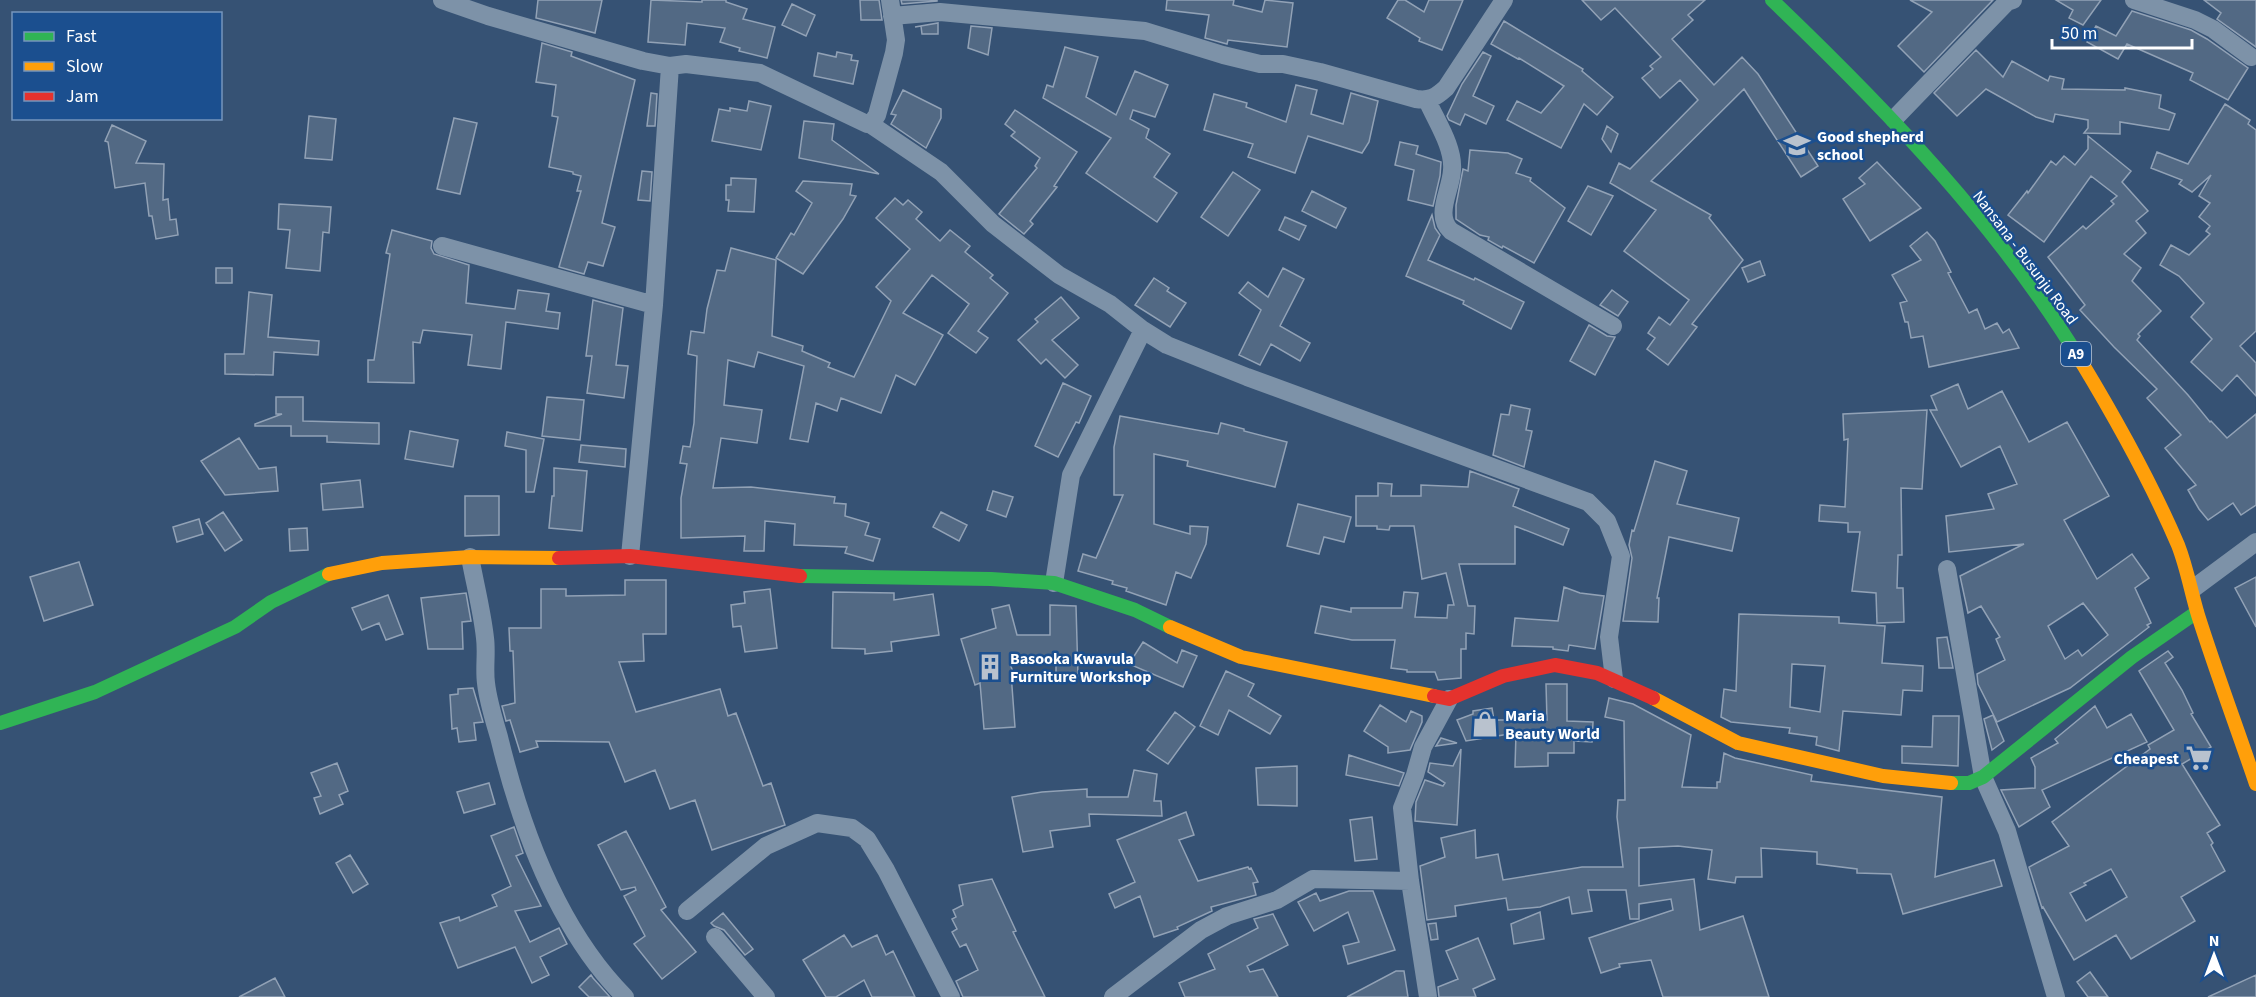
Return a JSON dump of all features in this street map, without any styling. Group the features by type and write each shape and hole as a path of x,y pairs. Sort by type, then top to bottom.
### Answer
{"street":[{"path":"442,0 488,16 632,58 670,66 686,64 760,73 870,124 941,172 993,224 1059,275 1110,304 1143,330 1167,345 1247,377 1588,502 1607,522 1621,556 1610,637 1614,679"},
{"path":"870,124 877,115 894,52 896,40 891,8 1145,31 1223,55 1260,64 1283,64 1427,100 1437,96 1446,88 1504,0"},
{"name":"Nansana - Busunju Road","path":"1772,0 1894,119 1935,166 2015,266 2076,354 2119,424 2178,543 2194,588 2197,612 2256,784"},
{"path":"1894,119 2007,2 2013,0"},
{"path":"2134,0 2195,20 2213,29 2251,57"},
{"path":"630,556 654,305 670,66"},
{"path":"1427,100 1451,155 1452,169 1442,216 1445,225 1451,231 1613,326"},
{"path":"442,246 654,305"},
{"path":"1054,583 1071,475 1143,330"},
{"path":"2194,588 2256,542"},
{"path":"0,723 95,692 235,627 272,602 325,575 381,563 470,557 530,559 630,556 810,577 991,579 1054,583 1135,610 1188,636 1241,657 1449,699 1503,676 1555,665 1597,673 1614,679 1738,743 1883,776 1969,783 1983,777 2132,657 2197,612"},
{"path":"470,557 485,639 486,684 505,763 531,840 551,891 579,939 607,979 625,997"},
{"path":"1947,569 1983,777 2007,831 2056,997"},
{"path":"1428,997 1410,881 1402,808 1423,747 1449,699"},
{"path":"687,911 766,846 817,823 852,828 867,839 886,870 951,997"},
{"path":"1113,997 1201,930 1227,916 1277,900 1313,879 1410,881"},
{"path":"715,937 766,997"}],"building":[{"path":"538,0 602,0 595,33 536,18"},
{"path":"651,0 702,2 702,0 726,0 726,2 747,9 743,19 775,27 767,58 739,51 740,48 720,42 725,28 687,23 685,45 648,42"},
{"path":"860,0 879,0 882,20 861,20"},
{"path":"901,0 937,0 937,1 902,4"},
{"path":"1167,0 1234,0 1233,5 1262,12 1265,0 1293,3 1287,47 1228,40 1227,44 1205,38 1209,15 1166,10"},
{"path":"1398,0 1405,0 1424,12 1429,0 1463,0 1442,50 1419,41 1420,38 1387,18"},
{"path":"1582,0 1705,0 1688,15 1693,20 1672,39 1714,85 1742,57 1758,74 1818,166 1801,177 1744,89 1651,181 1711,215 1709,218 1743,260 1692,324 1697,327 1668,365 1647,349 1655,338 1648,333 1659,317 1670,325 1689,300 1624,251 1656,210 1610,183 1619,163 1630,169 1698,100 1680,80 1660,98 1642,78 1653,69 1650,66 1661,57 1615,8 1601,20"},
{"path":"1910,0 1993,0 1924,72 1898,46 1932,12"},
{"path":"2056,0 2101,0 2083,25 2069,18 2073,10"},
{"path":"2204,0 2256,0 2256,47 2217,19 2221,13"},
{"path":"792,4 815,15 806,36 782,25"},
{"path":"2132,11 2191,30 2248,68 2228,100 2190,80 2193,73 2127,44 2118,59 2087,42 2096,26 2116,36"},
{"path":"1504,21 1583,69 1582,71 1613,97 1597,115 1584,104 1561,148 1507,120 1517,101 1541,113 1564,86 1519,58 1491,44"},
{"path":"938,23 938,34 922,34 921,26 915,27"},
{"path":"971,26 992,28 988,55 968,48"},
{"path":"542,43 572,52 571,56 635,80 602,223 615,227 603,266 588,262 584,274 559,267 581,191 577,191 581,176 549,167 558,117 552,116 556,85 536,82"},
{"path":"1065,47 1098,57 1086,97 1116,115 1135,71 1168,85 1155,117 1133,110 1130,119 1149,129 1146,138 1170,154 1154,177 1177,193 1157,222 1086,173 1111,138 1043,98 1047,85 1053,87"},
{"path":"1976,50 2003,77 2012,61 2048,81 2050,76 2064,79 2062,89 2125,90 2125,88 2161,95 2159,108 2175,114 2169,130 2120,122 2120,134 2084,133 2088,128 2088,120 2055,114 2053,122 2036,117 1986,89 1957,116 1934,93"},
{"path":"837,52 852,55 851,60 858,61 853,84 814,76 818,53 836,57"},
{"path":"1483,52 1491,56 1473,96 1494,106 1486,124 1465,114 1460,125 1449,120 1447,116 1462,84"},
{"path":"1296,85 1317,90 1311,114 1343,124 1351,93 1378,101 1369,142 1362,153 1308,136 1295,173 1248,157 1253,144 1204,130 1214,94 1247,103 1246,107 1286,122"},
{"path":"903,90 941,109 941,118 926,148 891,124 896,115 891,114"},
{"path":"651,93 657,94 655,126 647,126"},
{"path":"749,101 771,106 761,150 712,141 719,109 747,111"},
{"path":"2225,104 2250,120 2248,124 2256,130 2256,331 2240,346 2256,363 2256,396 2237,375 2222,391 2191,362 2212,339 2191,317 2204,303 2179,276 2160,265 2171,245 2189,255 2210,234 2206,231 2210,226 2199,217 2210,203 2199,196 2211,175 2192,192 2179,184 2182,180 2151,168 2157,152 2188,164"},
{"path":"1015,110 1077,152 1054,186 1057,187 1030,221 1033,224 1024,234 999,214 1037,168 1035,166 1040,158 1011,136 1015,132 1005,124"},
{"path":"309,116 336,119 332,160 305,158"},
{"path":"454,118 477,123 460,194 437,189"},
{"path":"804,121 834,124 832,140 879,174 799,158"},
{"path":"112,125 146,141 136,163 164,164 163,200 168,199 170,220 176,219 178,235 156,239 152,216 149,216 145,183 115,188 108,142 105,141"},
{"path":"1607,126 1618,134 1611,152 1602,139"},
{"path":"2088,136 2131,171 2122,182 2148,211 2136,221 2146,233 2124,254 2141,268 2132,281 2161,311 2138,334 2140,336 2137,340 2227,438 2256,414 2256,505 2241,515 2233,503 2208,520 2199,509 2188,490 2196,485 2165,448 2181,435 2147,398 2157,389 2080,310 2085,305 2048,257 2083,226 2086,229 2114,204 2111,201 2117,196 2091,176 2044,242 2008,215 2027,191 2028,193 2051,161 2056,165 2064,156 2075,165 2088,149"},
{"path":"1400,142 1418,146 1416,154 1441,162 1433,206 1408,200 1414,170 1395,165"},
{"path":"1470,150 1508,153 1522,159 1516,173 1531,178 1530,181 1565,208 1534,263 1503,246 1502,248 1488,240 1489,237 1480,235 1456,219 1456,205 1463,169 1468,171"},
{"path":"1877,162 1921,208 1870,241 1843,199 1865,184 1859,178"},
{"path":"642,171 652,172 650,201 638,200"},
{"path":"1233,172 1260,190 1228,236 1201,217"},
{"path":"731,178 756,179 754,212 728,211 729,200 726,200 726,185 731,185"},
{"path":"803,181 852,184 850,195 856,196 843,219 803,274 776,258 791,233 794,235 812,203 796,191"},
{"path":"1588,186 1613,196 1591,235 1568,221"},
{"path":"1312,191 1346,208 1336,228 1302,211"},
{"path":"895,198 903,205 908,200 922,212 916,219 940,241 950,230 970,246 965,252 993,275 990,278 1008,293 978,331 988,338 976,353 948,333 969,304 932,275 903,313 943,335 915,385 896,375 881,413 841,398 837,411 816,403 808,442 790,439 804,366 758,352 754,367 728,360 724,405 762,410 757,443 721,438 713,488 751,487 835,497 834,503 846,504 845,516 869,523 865,535 880,539 873,561 845,553 847,547 794,545 795,524 765,521 764,551 744,551 745,536 681,538 681,498 687,464 680,463 683,446 690,447 694,423 697,356 688,354 691,331 704,333 707,309 717,270 725,271 731,248 776,260 772,336 803,346 802,351 830,363 828,367 854,377 891,301 876,287 910,249 876,218"},
{"path":"279,204 331,207 329,233 323,232 320,271 286,268 290,230 278,229"},
{"path":"1432,215 1435,228 1440,235 1428,260 1474,280 1475,278 1524,302 1511,329 1463,304 1464,301 1406,276"},
{"path":"1285,217 1306,226 1299,240 1279,230"},
{"path":"392,230 432,241 431,248 434,254 469,265 466,303 515,309 518,290 549,294 546,311 560,313 558,329 506,322 501,369 468,365 472,335 423,330 420,343 413,342 414,383 368,382 368,360 374,360 390,254 386,253"},
{"path":"1927,232 1935,241 1951,272 1948,273 1969,313 1977,309 1985,329 1997,323 2003,333 2009,329 2019,348 1929,367 1923,336 1911,338 1908,322 1905,322 1900,303 1907,301 1892,275 1921,260 1910,246"},
{"path":"1760,261 1765,275 1748,282 1742,268"},
{"path":"216,268 232,268 232,283 216,283"},
{"path":"1283,268 1304,279 1280,326 1310,343 1300,361 1271,344 1260,365 1239,355 1261,310 1239,293 1248,282 1268,297"},
{"path":"1154,278 1169,288 1167,291 1186,303 1170,327 1135,305"},
{"path":"1612,290 1628,302 1618,316 1600,305"},
{"path":"249,292 272,295 268,337 319,341 318,355 274,352 273,375 225,374 225,354 244,354"},
{"path":"1061,297 1079,318 1052,340 1078,365 1065,378 1046,359 1041,364 1018,340 1038,322 1035,319"},
{"path":"593,300 623,308 616,365 628,366 624,398 587,393 592,356 586,356"},
{"path":"1589,325 1607,336 1615,337 1595,375 1570,361"},
{"path":"1063,383 1091,396 1079,423 1076,422 1058,457 1035,446"},
{"path":"1958,384 1968,409 2002,391 2029,442 2067,422 2109,496 2064,520 2097,579 2132,554 2149,578 2135,588 2151,623 2147,625 2149,627 2070,688 1997,722 1978,684 1977,674 2005,660 1996,639 2000,637 1981,606 1968,613 1960,576 2024,544 1949,552 1946,516 1994,509 1988,494 2017,484 2000,446 1961,467 1930,410 1937,410 1931,396","holes":["2083,603 2108,635 2082,656 2078,650 2065,659 2048,626"]},
{"path":"276,397 303,397 303,421 379,423 379,444 327,442 327,436 291,436 291,426 255,426 255,424 282,414 276,414"},
{"path":"547,397 584,400 580,440 542,436"},
{"path":"1511,405 1530,409 1526,430 1532,431 1524,467 1493,455 1501,414 1509,415"},
{"path":"1927,410 1922,489 1901,488 1902,555 1898,555 1897,588 1903,588 1904,622 1877,623 1876,593 1852,591 1860,532 1848,532 1848,523 1819,521 1820,505 1845,507 1848,439 1844,440 1843,414"},
{"path":"1120,416 1218,434 1221,423 1287,442 1275,487 1187,466 1188,461 1154,454 1154,524 1190,534 1190,526 1208,527 1206,544 1191,578 1176,572 1166,605 1126,591 1127,588 1112,584 1113,581 1078,571 1083,554 1096,558 1123,495 1114,495 1114,447"},
{"path":"410,431 458,440 453,467 405,459"},
{"path":"507,432 544,439 534,492 526,492 526,450 505,446"},
{"path":"239,438 259,469 276,467 278,491 225,495 201,461"},
{"path":"581,445 626,449 625,467 579,462"},
{"path":"1655,461 1687,471 1677,504 1739,518 1732,551 1669,537 1657,598 1659,598 1658,622 1623,621 1632,558 1629,545 1632,530 1634,531"},
{"path":"554,468 587,471 582,531 549,528 552,496 554,496"},
{"path":"1470,471 1519,489 1513,506 1569,529 1563,545 1515,526 1515,564 1459,564 1468,606 1475,606 1474,634 1466,633 1466,649 1461,649 1461,678 1438,680 1435,672 1407,672 1407,670 1391,668 1395,640 1352,640 1315,633 1321,606 1351,612 1351,608 1402,608 1404,592 1418,593 1415,617 1447,618 1448,605 1454,605 1446,573 1422,579 1414,526 1390,526 1389,530 1377,529 1377,526 1356,526 1356,496 1378,496 1378,483 1392,484 1391,496 1421,496 1421,485 1468,487"},
{"path":"360,480 363,507 323,510 321,484"},
{"path":"993,491 1013,497 1006,517 987,510"},
{"path":"465,496 499,496 499,535 465,536"},
{"path":"1298,504 1351,517 1344,542 1324,537 1319,554 1287,546"},
{"path":"223,512 242,540 225,551 206,523"},
{"path":"941,512 967,525 959,541 933,527"},
{"path":"199,519 203,534 177,542 173,527"},
{"path":"307,528 308,550 290,551 289,529"},
{"path":"79,562 93,605 44,621 30,577"},
{"path":"2256,577 2256,627 2235,588"},
{"path":"625,580 666,580 666,634 643,634 644,661 619,662 636,712 720,689 728,716 736,713 763,786 771,783 785,825 712,850 695,800 670,809 655,770 625,782 609,742 536,741 538,747 520,752 510,720 506,721 502,706 515,703 513,651 510,651 509,628 541,628 541,589 566,589 566,596 625,595"},
{"path":"1564,587 1580,593 1604,596 1595,649 1569,645 1568,651 1553,649 1553,647 1512,646 1515,618 1558,621"},
{"path":"770,589 777,648 745,652 741,626 733,627 731,605 745,603 744,592"},
{"path":"833,592 894,593 894,600 933,594 939,635 891,642 892,651 865,654 865,649 832,648"},
{"path":"466,593 471,621 462,622 463,649 428,649 421,598"},
{"path":"388,595 403,634 386,640 379,623 362,630 352,608"},
{"path":"1009,605 1017,635 1050,635 1050,605 1076,606 1078,676 1056,677 1056,664 1010,664 1013,672 1011,673 1015,727 984,729 980,683 975,685 961,639 996,628 992,609"},
{"path":"1739,614 1839,617 1839,623 1885,626 1882,663 1923,666 1922,691 1903,690 1901,715 1843,711 1839,751 1816,745 1817,737 1789,733 1790,728 1731,722 1721,717 1724,689 1736,691","holes":["1792,664 1825,666 1820,712 1790,707"]},
{"path":"1947,637 1953,668 1939,668 1937,638"},
{"path":"1143,642 1177,663 1182,650 1197,656 1183,687 1129,664"},
{"path":"2168,651 2173,657 2165,663 2182,690 2193,713 2191,714 2211,747 2182,764 2220,825 2207,833 2225,871 2181,897 2195,921 2131,959 2116,935 2074,960 2042,908 2029,867 2069,846 2052,822 2150,749 2148,745 2174,730 2139,671","holes":["2111,869 2127,897 2086,921 2070,893"]},
{"path":"1226,671 1254,684 1248,696 1281,716 1270,734 1229,710 1218,735 1200,726"},
{"path":"1546,684 1567,684 1567,721 1593,722 1592,742 1574,741 1574,753 1548,753 1548,766 1515,767 1516,733 1466,741 1457,720 1473,714 1473,711 1492,708 1494,720 1547,720"},
{"path":"473,688 483,722 474,723 476,740 459,742 457,728 452,729 450,695 458,694 458,689"},
{"path":"1609,698 1633,704 1691,735 1682,787 1717,788 1724,753 1735,758 1812,775 1811,781 1942,797 1935,877 1994,860 2002,886 1903,914 1891,874 1857,873 1857,869 1817,864 1817,852 1761,848 1762,877 1736,877 1735,883 1708,879 1712,850 1678,846 1639,848 1639,886 1694,879 1700,930 1743,916 1769,997 1663,997 1651,960 1619,964 1620,967 1601,973 1589,938 1673,910 1671,899 1639,904 1639,919 1630,919 1626,890 1588,890 1592,911 1572,914 1569,897 1540,907 1508,910 1506,898 1455,906 1456,916 1427,920 1420,866 1445,857 1441,838 1475,830 1476,858 1498,854 1503,880 1582,867 1623,867 1617,817 1618,800 1625,800 1624,721 1605,717"},
{"path":"1380,705 1406,722 1411,711 1422,716 1422,722 1410,750 1388,753 1388,747 1364,731"},
{"path":"2095,706 2107,728 2131,714 2147,742 2042,790 2050,807 2019,827 2001,790 2035,788 2035,767 2031,758 2058,743 2055,739"},
{"path":"1175,712 1195,727 1168,764 1147,750"},
{"path":"1993,715 2004,741 1992,750 1984,719"},
{"path":"1933,716 1959,716 1958,766 1902,763 1902,746 1932,747"},
{"path":"1441,738 1457,743 1436,746"},
{"path":"1461,749 1457,825 1415,821 1416,802 1425,780 1443,786 1445,783 1428,772 1430,763 1453,766"},
{"path":"1349,755 1404,773 1399,786 1346,775"},
{"path":"337,763 348,791 339,795 343,804 320,814 314,798 321,796 311,773"},
{"path":"1297,766 1297,806 1258,805 1256,768"},
{"path":"1134,770 1157,774 1154,801 1161,801 1162,816 1089,814 1090,826 1050,831 1053,847 1023,852 1012,797 1087,789 1087,797 1128,797"},
{"path":"489,783 495,804 464,813 457,792"},
{"path":"1186,812 1194,835 1179,840 1198,881 1248,867 1251,868 1258,882 1253,883 1256,895 1211,907 1212,911 1177,927 1178,929 1154,937 1140,896 1115,908 1109,894 1135,882 1117,840"},
{"path":"1372,817 1377,859 1355,861 1350,820"},
{"path":"514,827 523,853 516,856 541,906 515,911 530,942 559,928 567,944 540,957 549,975 532,983 515,947 458,968 440,923 459,917 460,921 497,906 492,895 511,886 491,836"},
{"path":"626,831 666,907 661,910 696,952 662,979 634,944 645,936 624,896 636,890 635,887 621,890 598,845"},
{"path":"350,855 368,884 353,893 336,863"},
{"path":"992,879 1016,931 1013,932 1045,997 963,997 956,981 978,970 966,944 960,947 952,932 957,929 952,919 956,917 953,910 963,905 959,885"},
{"path":"1349,891 1373,891 1395,950 1348,964 1343,946 1359,942 1348,912 1314,931 1298,902 1316,893 1320,901"},
{"path":"1540,912 1544,939 1514,944 1511,924"},
{"path":"723,913 753,949 745,955 724,930 711,923"},
{"path":"1273,914 1288,945 1247,966 1250,972 1263,969 1278,997 1185,997 1179,983 1215,969 1208,954 1258,928 1254,919"},
{"path":"1436,923 1438,939 1431,940 1428,924"},
{"path":"844,935 852,947 877,935 886,955 893,951 915,997 872,997 864,980 836,997 826,997 803,960"},
{"path":"1478,938 1495,979 1473,989 1476,997 1439,997 1438,987 1458,979 1446,951"},
{"path":"1396,971 1404,971 1408,997 1347,997"},
{"path":"2090,972 2108,997 2088,997 2077,982"},
{"path":"591,975 610,997 589,997 579,987"},
{"path":"2256,975 2256,997 2208,997"},
{"path":"275,978 285,997 239,997"}],"traffic: fast":[{"path":"1772,0 1899,127 1939,171 2015,264 2082,363"},
{"path":"0,723 95,692 235,627 271,602 329,574"},
{"path":"800,576 991,579 1054,583 1135,610 1170,627"},
{"path":"1951,783 1969,783 1983,777 2132,657 2197,612"}],"traffic: slow":[{"path":"2082,363 2133,452 2178,545 2205,636 2256,784"},
{"path":"329,574 382,563 470,557 559,558"},
{"path":"1170,627 1241,657 1434,696"},
{"path":"1653,698 1738,743 1883,776 1951,783"}],"traffic: jam":[{"path":"559,558 630,556 800,576"},
{"path":"1434,696 1449,699 1503,676 1555,665 1597,673 1653,698"}],"place":[{"name":"Good shepherd school","path":"1797,145"},
{"name":"Basooka Kwavula Furniture Workshop","path":"990,667"},
{"name":"Maria Beauty World","path":"1485,724"},
{"name":"Cheapest","path":"2199,758"}]}
